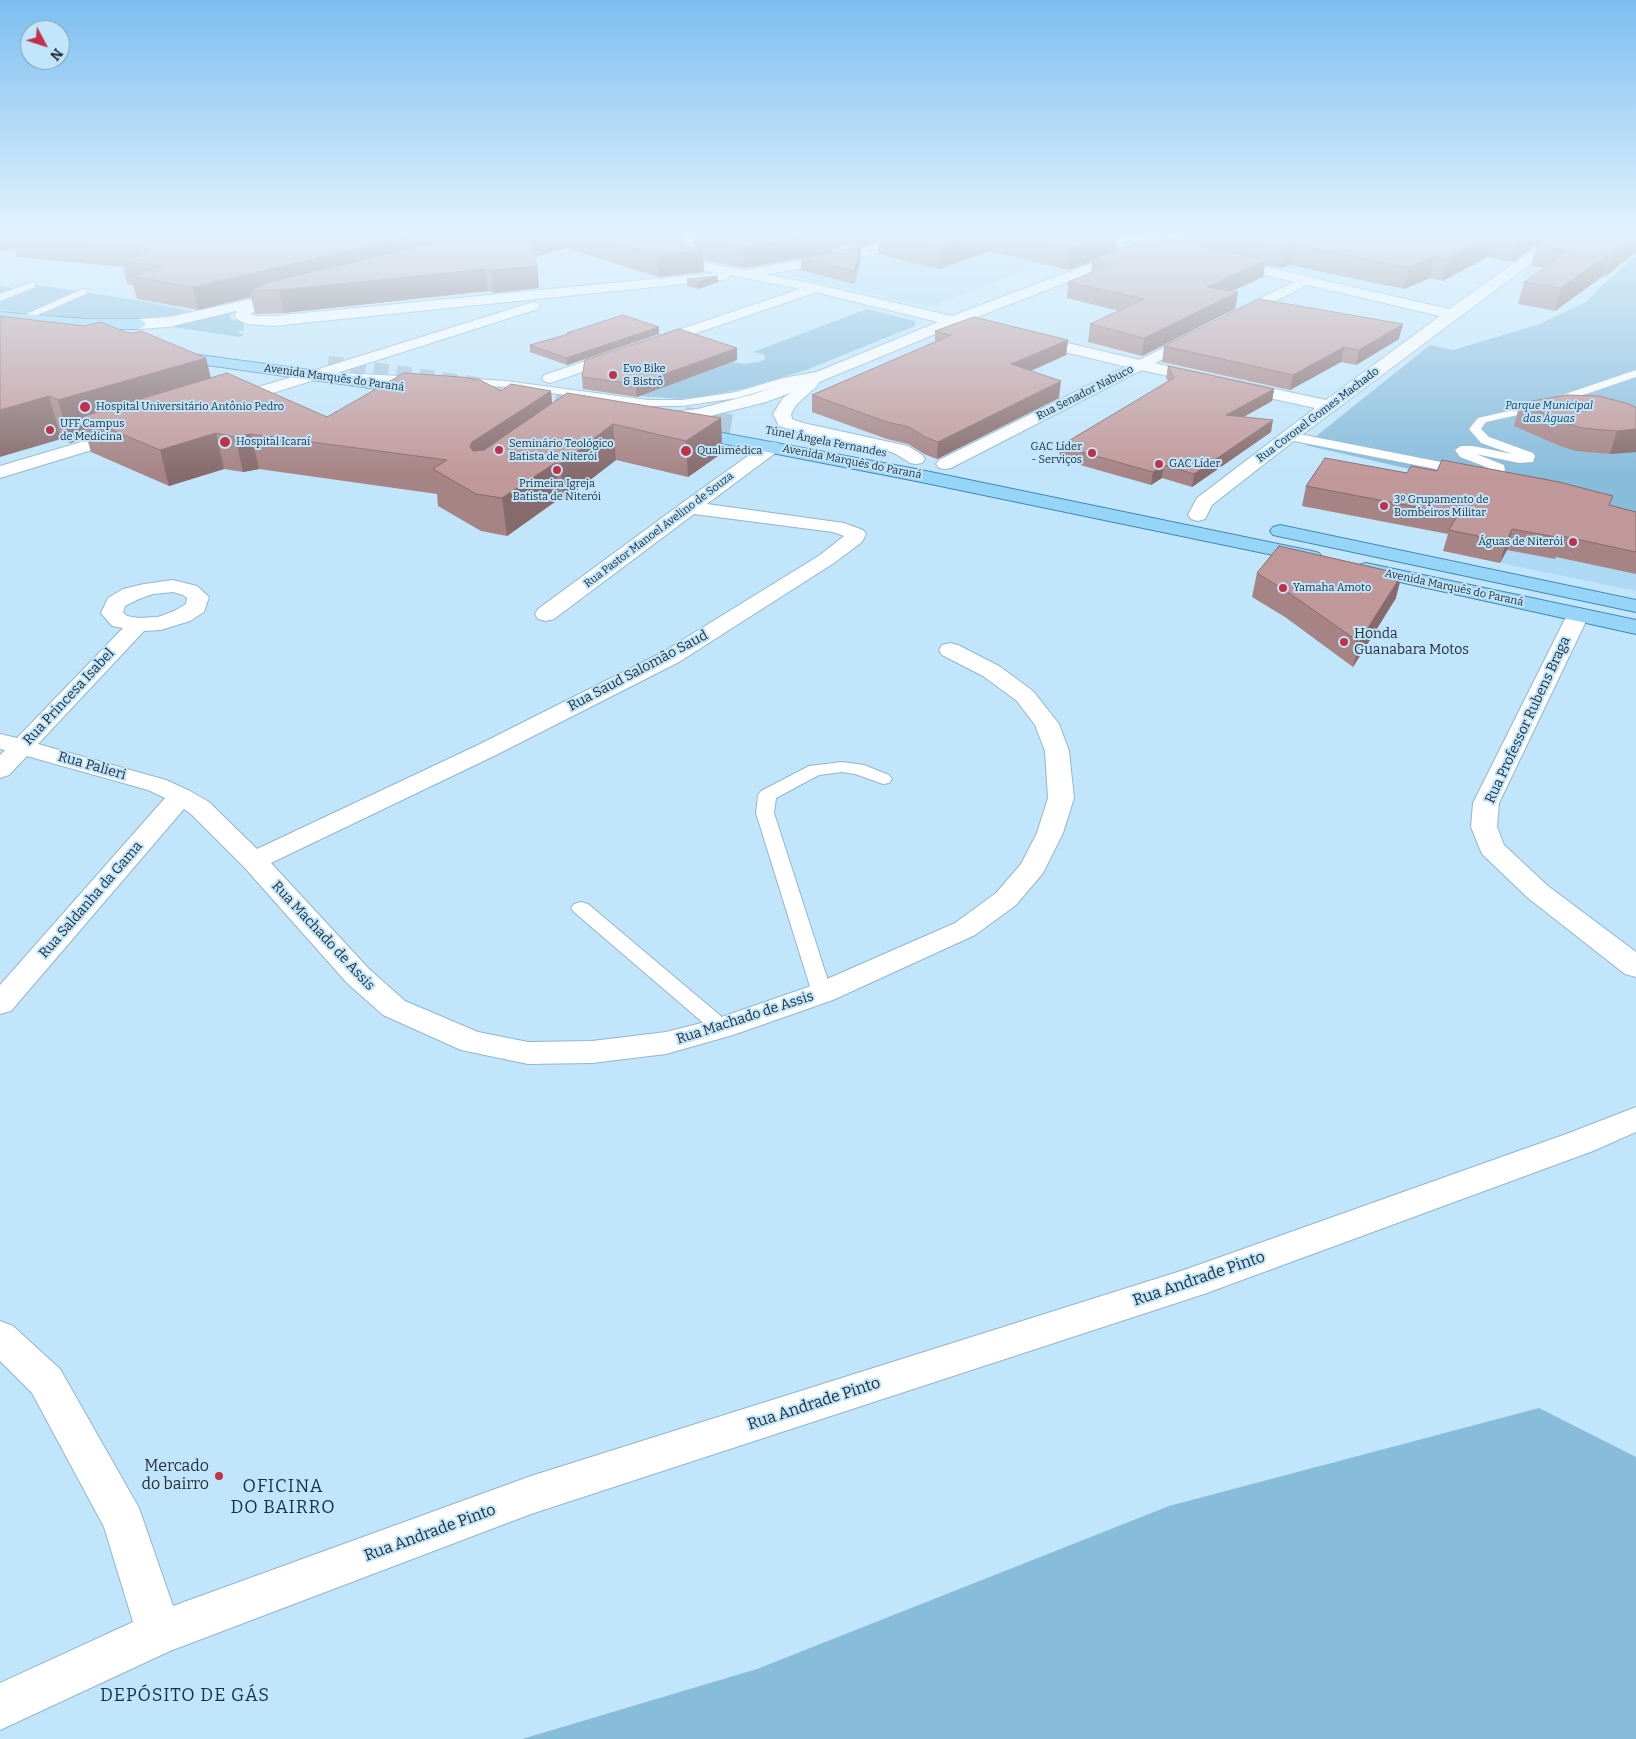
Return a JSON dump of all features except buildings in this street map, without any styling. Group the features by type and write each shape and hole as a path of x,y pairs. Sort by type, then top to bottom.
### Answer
{"main road":[{"path":"0,316 86,324 135,331"},
{"path":"0,321 135,331"},
{"name":"Avenida Marquês do Paraná","path":"157,348 322,369 432,386"},
{"path":"451,388 482,399"},
{"name":"Avenida Marquês do Paraná","path":"640,421 772,447 1187,519 1390,547 1636,606"},
{"name":"Túnel Ângela Fernandes","path":"736,425 916,459"},
{"name":"Avenida Marquês do Paraná","path":"916,459 1132,502"},
{"name":"Avenida Marquês do Paraná","path":"1187,519 1375,570 1636,627"},
{"path":"1375,570 1390,547"}],"street":[{"path":"135,331 208,314"},
{"path":"242,314 248,320 262,322 340,314"},
{"path":"220,404 322,369 505,314"},
{"path":"550,378 738,314"},
{"path":"925,314 1140,365 1329,406"},
{"path":"640,421 698,414 760,398 972,314"},
{"name":"Rua Senador Nabuco","path":"944,464 1240,314"},
{"name":"Rua Coronel Gomes Machado","path":"1187,519 1204,502 1289,436 1452,314"},
{"path":"824,374 802,389 789,402 782,414 785,422 799,428 890,446 902,450 916,459"},
{"path":"0,472 143,428"},
{"name":"Rua Pastor Manoel Avelino de Souza","path":"546,614 772,447"},
{"name":"Rua Saud Salomão Saud","path":"254,860 487,750 671,656 828,559 855,538 856,534 837,527 689,507"},
{"name":"Rua Professor Rubens Braga","path":"1578,614 1486,803 1484,827 1492,848 1538,892 1636,967"},
{"name":"Rua Princesa Isabel","path":"0,770 11,744 138,625"},
{"name":"Rua Machado de Assis","path":"181,796 200,808 254,860 358,976 394,1008 472,1042 528,1053 592,1052 666,1043 722,1028 822,993 918,952 965,929 1006,900 1033,867 1050,833 1061,798 1057,752 1047,724 1025,696 991,671 950,650"},
{"name":"Rua Palieri","path":"11,744 157,785 181,796"},
{"name":"Rua Saldanha da Gama","path":"0,1004 181,796"},
{"name":"Rua Andrade Pinto","path":"0,1707 159,1633 532,1495 1200,1280 1581,1142 1636,1119"},
{"path":"0,1337 46,1381 124,1522 159,1633"}],"lane":[{"path":"22,318 31,314"},
{"path":"451,388 506,384 648,403 682,403 720,398 824,374"},
{"path":"1289,436 1451,468 1489,472 1499,471 1500,468 1464,454 1461,450 1473,450 1519,459 1529,459 1529,456 1485,440 1475,429 1482,420 1532,409 1636,374"},
{"path":"822,993 765,813 767,794 815,770 842,767 858,769 883,779"},
{"path":"581,908 722,1028"}],"shaded area":[{"name":"Águas de Niterói","path":"1534,498 1636,521 1636,591 1500,563"}],"green space":[{"path":"42,314 184,314 162,318 91,319"},
{"path":"220,314 231,314 231,319 243,323 244,330 236,332 244,335 239,337 166,326"},
{"path":"853,314 888,314 915,321 915,326 806,370 746,388 702,397 680,399 639,396 731,361 742,364 759,362 765,359 765,355 753,352"},
{"name":"Parque Municipal das Águas","path":"1561,314 1636,314 1636,521 1305,445 1430,345 1453,350 1540,324"},
{"path":"1539,1408 1636,1457 1636,1739 522,1739 757,1669 1169,1506"}],"tunnel":[{"path":"328,363 598,402 590,401"},
{"path":"685,416 736,425"}],"place":[{"name":"Evo Bike & Bistrô","path":"613,375"},
{"name":"Hospital Universitário Antônio Pedro","path":"85,407"},
{"name":"UFF Campus de Medicina","path":"50,430"},
{"name":"Hospital Icaraí","path":"225,442"},
{"name":"Seminário Teológico Batista de Niterói","path":"499,450"},
{"name":"Qualimédica","path":"686,451"},
{"name":"GAC Líder - Serviços","path":"1092,453"},
{"name":"GAC Líder","path":"1159,464"},
{"name":"Primeira Igreja Batista de Niterói","path":"557,470"},
{"name":"3º Grupamento de Bombeiros Militar","path":"1384,506"},
{"name":"Águas de Niterói","path":"1573,542"},
{"name":"Yamaha Amoto","path":"1283,588"},
{"name":"Honda Guanabara Motos","path":"1344,642"},
{"name":"Mercado do bairro","path":"219,1476"}],"district":[{"name":"OFICINA DO BAIRRO","path":"283,1497"},
{"name":"DEPÓSITO DE GÁS","path":"185,1696"}]}
